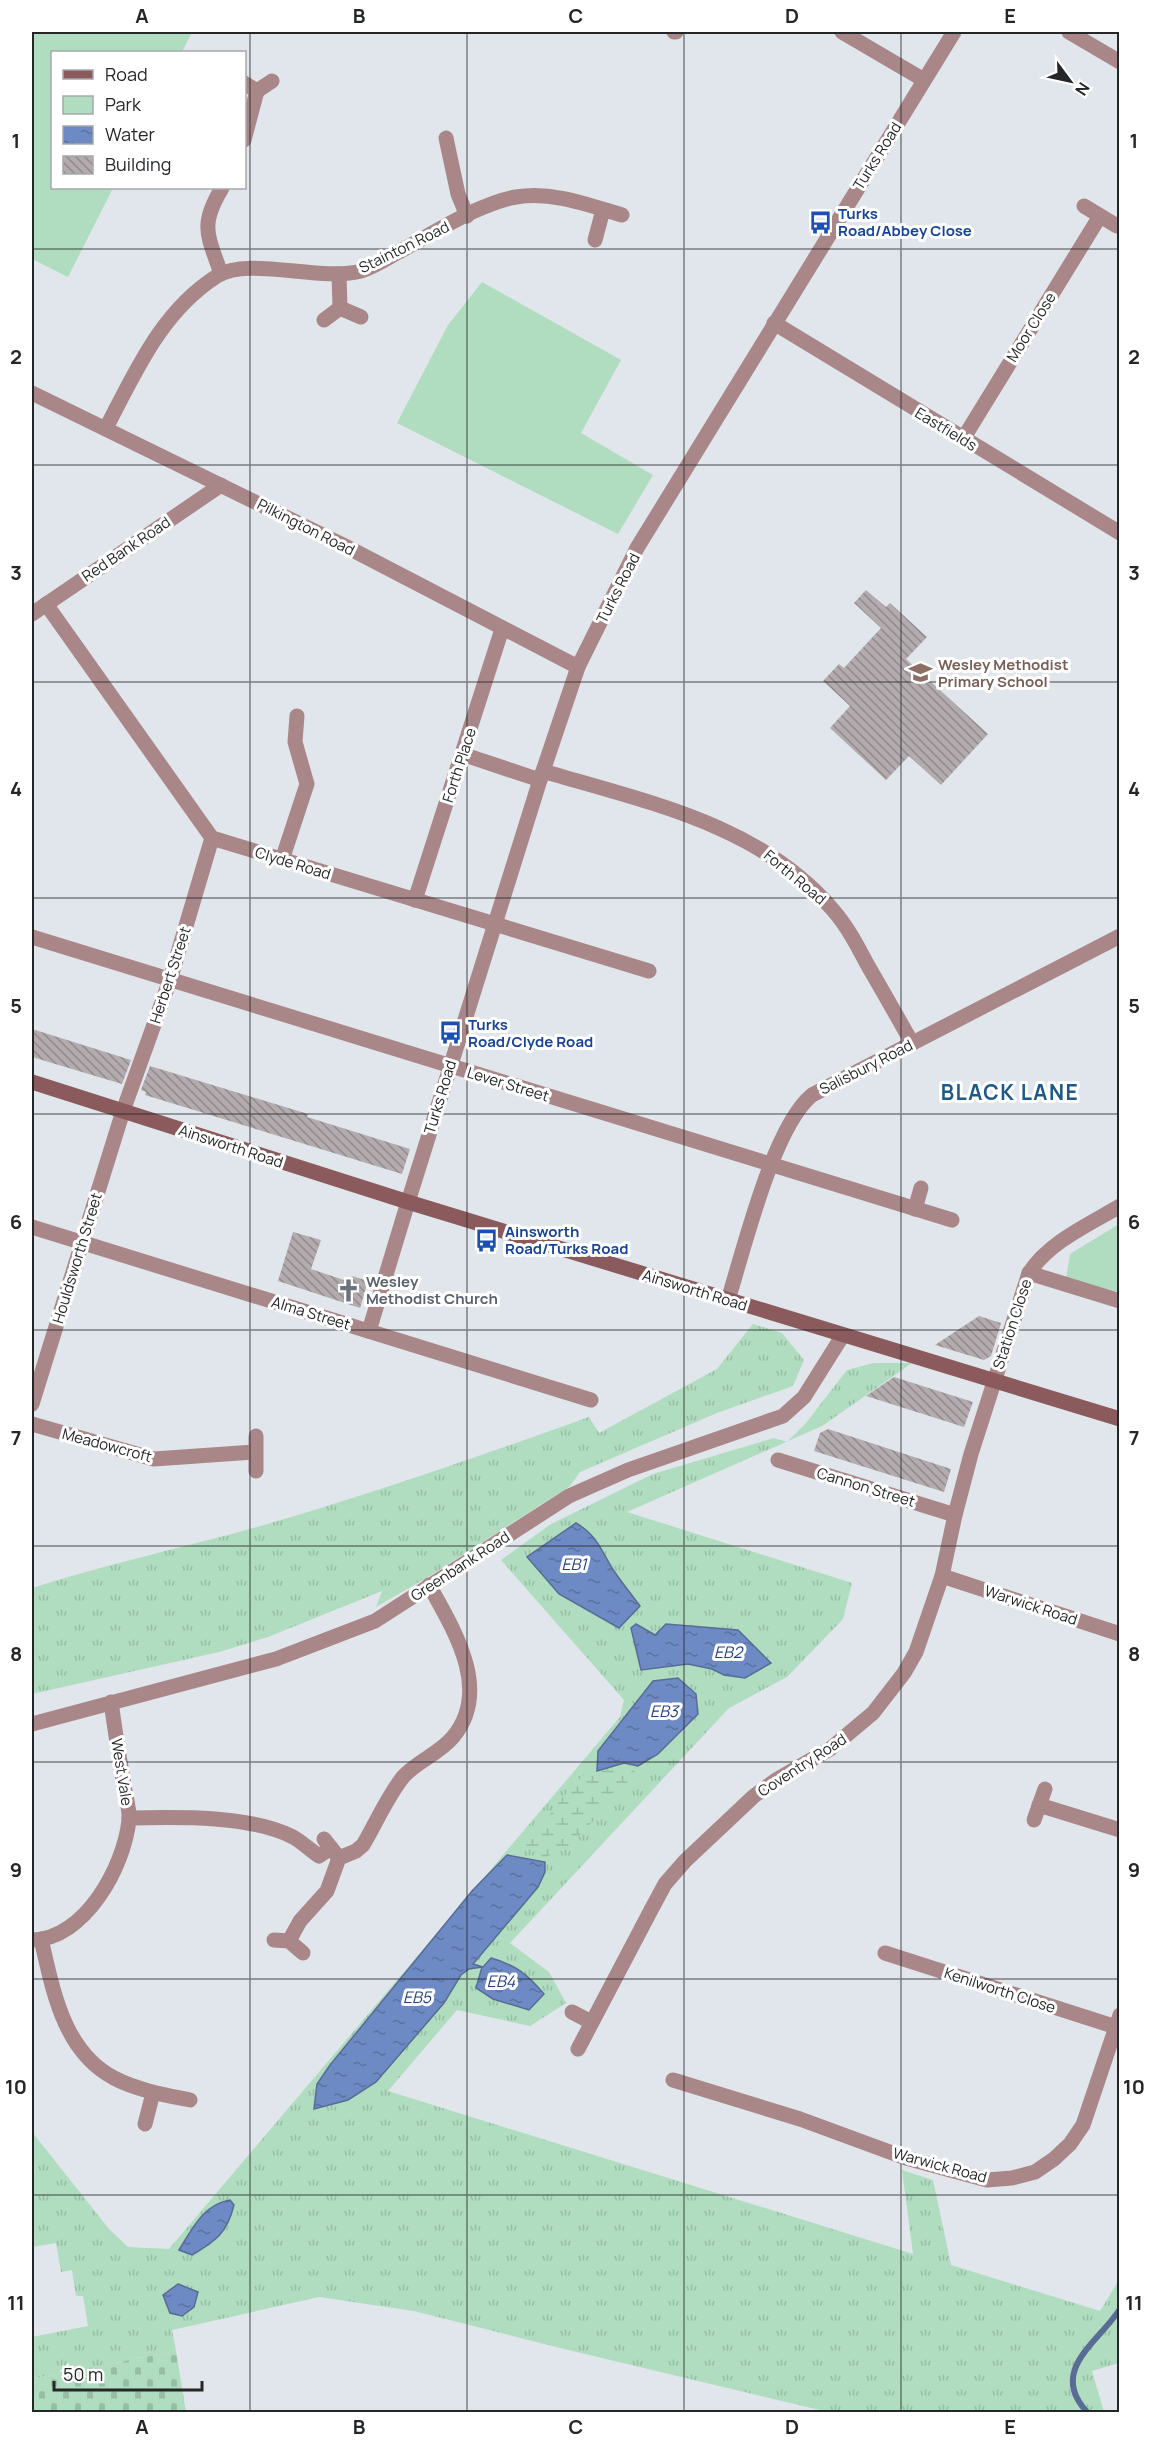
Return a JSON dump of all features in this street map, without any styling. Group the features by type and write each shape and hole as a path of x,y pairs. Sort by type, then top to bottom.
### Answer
{"main road":[{"name":"Ainsworth Road","path":"32,1083 408,1202 1119,1419"}],"street":[{"path":"842,32 924,80"},
{"name":"Turks Road","path":"369,1331 541,775 578,667 637,548 954,32"},
{"path":"1069,32 1119,62"},
{"path":"246,125 251,87 272,81"},
{"name":"Stainton Road","path":"446,138 446,174 467,216"},
{"path":"221,189 210,207 207,220 207,232 221,274"},
{"name":"Stainton Road","path":"106,428 144,355 163,326 187,299 221,274 259,269 328,275 362,270 490,204 514,197 535,195 559,197 622,215"},
{"path":"1084,206 1117,226"},
{"path":"595,240 603,210"},
{"name":"Moor Close","path":"963,439 1100,216"},
{"name":"Stainton Road","path":"339,274 340,308"},
{"path":"324,320 340,308 361,317"},
{"name":"Eastfields","path":"774,323 1119,533"},
{"name":"Pilkington Road","path":"32,393 345,546 578,667"},
{"name":"Red Bank Road","path":"32,614 221,485"},
{"path":"46,604 212,838"},
{"name":"Forth Place","path":"415,900 502,629"},
{"path":"282,860 307,784 295,742 297,716"},
{"name":"Forth Road","path":"462,754 698,819 729,831 778,860 815,890 841,920 912,1043"},
{"name":"Clyde Road","path":"212,838 649,971"},
{"name":"Herbert Street","path":"123,1111 170,980 212,838"},
{"name":"Salisbury Road","path":"728,1300 771,1165 792,1116 801,1104 812,1095 1119,936"},
{"name":"Lever Street","path":"32,937 952,1220"},
{"name":"Houldsworth Street","path":"32,1404 123,1111"},
{"path":"915,1209 921,1188"},
{"name":"Station Close","path":"994,1380 1029,1273 1035,1263 1068,1236 1119,1206"},
{"name":"Alma Street","path":"32,1227 591,1400"},
{"path":"1029,1273 1119,1301"},
{"name":"Greenbank Road","path":"32,1725 276,1659 375,1621 568,1496 628,1470 783,1416 804,1397 843,1335"},
{"name":"Coventry Road","path":"578,2049 651,1910 666,1884 685,1861 754,1796 776,1780 830,1749 873,1713 890,1693 916,1652 942,1576 955,1515 994,1380"},
{"name":"Meadowcroft","path":"32,1424 154,1459 254,1452"},
{"path":"256,1436 254,1452 256,1471"},
{"name":"Cannon Street","path":"778,1460 955,1515"},
{"name":"Warwick Road","path":"942,1576 1119,1634"},
{"path":"129,1818 201,1819 261,1825 293,1837 319,1856 331,1848 356,1851 363,1845 403,1778 448,1742 466,1714 470,1702 468,1671 454,1630 429,1585"},
{"name":"West Vale","path":"36,1940 73,1924 90,1909 116,1868 124,1845 129,1818 111,1702"},
{"path":"1034,1820 1045,1789"},
{"path":"1039,1805 1119,1830"},
{"path":"290,1941 300,1921 327,1891 331,1848"},
{"path":"36,1940 65,2025 79,2047 94,2063 114,2078 153,2093 190,2100"},
{"path":"274,1940 290,1941 303,1953"},
{"name":"Kenilworth Close","path":"885,1953 1118,2021"},
{"path":"572,2012 591,2022"},
{"name":"Warwick Road","path":"672,2080 800,2119 906,2158 987,2180 1012,2178 1035,2172 1054,2159 1070,2144 1083,2125 1118,2021"},
{"path":"145,2124 153,2093"}],"green space":[{"path":"32,32 192,32 182,51 51,51 51,189 112,189 68,277 32,259"},
{"path":"482,282 621,360 581,433 653,475 618,534 397,423 448,325"},
{"path":"1119,1224 1119,1292 1066,1279 1070,1254"},
{"path":"753,1324 782,1333 804,1360 793,1386 717,1413 580,1472 570,1486 433,1574 376,1607 382,1591 268,1637 219,1652 32,1694 32,1588 330,1505 589,1417 599,1433 717,1369"},
{"path":"874,1363 912,1363 822,1426 788,1441 806,1423 847,1370"},
{"path":"774,1438 786,1442 627,1512 852,1583 843,1619 787,1677 729,1708 510,1943 549,1972 566,2003 530,2026 457,2010 388,2091 913,2254 902,2170 933,2180 951,2265 1100,2311 1119,2280 1119,2363 1092,2371 1104,2412 828,2412 414,2311 319,2297 172,2330 176,2351 32,2379 32,2337 88,2326 83,2296 76,2296 72,2270 61,2272 56,2243 32,2247 32,2132 109,2229 128,2247 169,2249 620,1717 624,1700 501,1560 551,1524 653,1474"},
{"path":"597,1761 597,1771 624,1763 638,1766 622,1790 567,1849 542,1858 525,1845 523,1836 542,1825 561,1799"},
{"path":"176,2351 186,2412 32,2412 32,2379"}],"water":[{"name":"EB1","path":"576,1523 598,1544 614,1571 640,1606 619,1628 559,1594 527,1557"},
{"name":"EB2","path":"636,1624 655,1635 666,1624 738,1630 771,1663 745,1678 724,1675 712,1669 688,1664 641,1670 631,1628"},
{"name":"EB3","path":"678,1678 696,1694 698,1714 658,1754 638,1766 624,1763 597,1771 598,1751 653,1681"},
{"name":"EB5","path":"507,1855 545,1862 545,1872 538,1887 473,1964 483,1967 491,1958 507,1964 526,1976 544,1994 529,2010 493,1999 476,1988 482,1967 469,1969 461,1975 444,2003 376,2082 348,2100 314,2109 317,2084 330,2065 472,1891"},
{"path":"230,2200 234,2205 231,2215 219,2235 192,2255 179,2250 206,2212 221,2202"},
{"path":"178,2284 198,2292 194,2307 182,2316 170,2313 163,2295"}],"building":[{"path":"866,590 886,607 890,603 927,637 906,659 988,734 941,785 909,756 886,780 830,728 850,706 823,681 839,664 844,668 881,628 854,603"},
{"path":"32,1029 131,1060 122,1084 32,1057"},
{"path":"150,1066 308,1114 307,1117 410,1149 402,1174 145,1095 146,1092 141,1090"},
{"path":"293,1232 321,1240 311,1269 350,1282 352,1276 368,1281 360,1308 278,1281"},
{"path":"979,1316 1001,1323 991,1356 984,1360 935,1345"},
{"path":"894,1377 973,1402 964,1427 866,1396"},
{"path":"828,1429 951,1469 944,1492 814,1451 820,1433"}],"waterway":[{"path":"1087,2412 1076,2397 1073,2383 1075,2370 1081,2357 1120,2309"}],"place":[{"name":"Turks Road/Abbey Close","path":"820,222"},
{"name":"Wesley Methodist Primary School","path":"920,673"},
{"name":"Turks Road/Clyde Road","path":"450,1033"},
{"name":"Ainsworth Road/Turks Road","path":"487,1240"},
{"name":"Wesley Methodist Church","path":"348,1290"}],"district":[{"name":"BLACK LANE","path":"1010,1092"}],"water label":[{"name":"EB4","path":"501,1981"}]}
